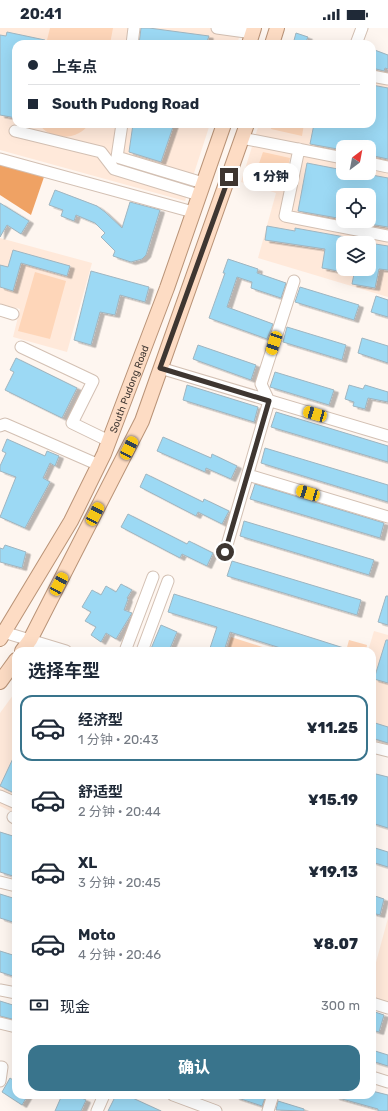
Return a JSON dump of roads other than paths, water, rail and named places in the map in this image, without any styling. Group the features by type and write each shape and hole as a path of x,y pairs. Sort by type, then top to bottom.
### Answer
{"main road":[{"path":"273,40 277,28"},
{"name":"South Pudong Road","path":"2,634 71,521 99,465 167,288 223,128"},
{"path":"26,645 142,421 246,128"},
{"path":"0,682 12,666"}],"street":[{"path":"132,40 134,28"},
{"path":"218,28 252,35"},
{"path":"358,40 362,28"},
{"path":"376,77 388,79"},
{"path":"121,128 117,158 201,189"},
{"path":"15,130 101,152 114,169 201,189"},
{"path":"242,138 336,157"},
{"path":"299,149 285,216 388,236"},
{"path":"0,159 193,212"},
{"path":"376,164 388,167"},
{"path":"225,552 269,401 261,384 294,281"},
{"path":"0,310 13,314"},
{"path":"21,347 93,381 72,423 109,441"},
{"path":"160,368 388,436"},
{"path":"0,426 5,424 99,465"},
{"path":"248,475 388,517"},
{"path":"126,647 153,577"},
{"path":"143,647 168,581"},
{"path":"2,634 26,645 39,647"},
{"path":"376,748 388,751"},
{"path":"0,796 12,801"},
{"path":"0,882 12,885"},
{"path":"0,990 12,992"},
{"path":"376,1004 388,1008"},
{"path":"0,1023 12,1026"},
{"path":"0,1067 2,1067 0,1081"},
{"path":"376,1079 388,1082"},
{"path":"97,1111 102,1099"},
{"path":"184,1099 216,1111"},
{"path":"268,1111 272,1099"}]}
